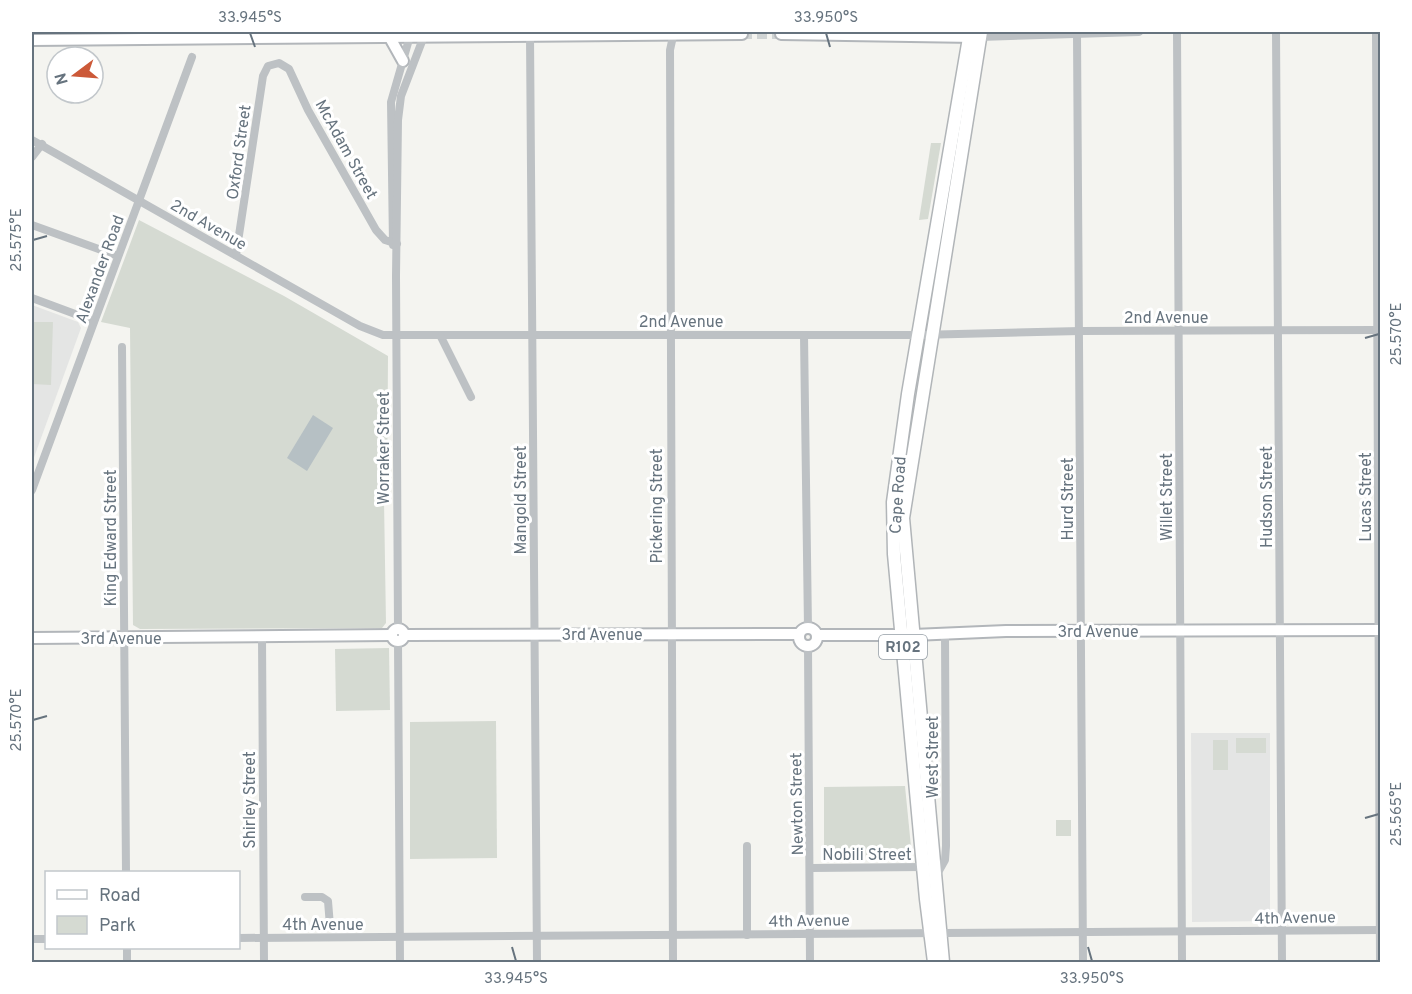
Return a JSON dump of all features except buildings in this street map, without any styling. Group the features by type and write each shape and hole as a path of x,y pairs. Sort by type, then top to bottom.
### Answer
{"main road":[{"name":"Cape Road","path":"944,963 935,932 923,867 907,634 903,518 975,34"},
{"name":"Cape Road","path":"934,963 935,878 907,634 893,545 893,502 918,335 975,34"}],"street":[{"path":"781,34 1077,35 1139,32"},
{"name":"Willet Street","path":"1177,32 1182,963"},
{"name":"Hudson Street","path":"1276,32 1282,963"},
{"name":"Lucas Street","path":"1376,32 1380,963"},
{"name":"Pickering Street","path":"668,33 670,50 669,334 674,963"},
{"path":"32,40 410,34 530,36 742,34"},
{"name":"Worraker Street","path":"400,963 396,267 391,102 410,34"},
{"name":"Worraker Street","path":"395,244 400,101 424,34"},
{"name":"Hurd Street","path":"1077,35 1083,963"},
{"path":"389,36 403,61"},
{"name":"Mangold Street","path":"530,36 537,963"},
{"name":"Alexander Road","path":"32,490 192,57"},
{"name":"McAdam Street","path":"279,63 290,69 308,110 376,230 384,240 395,244"},
{"name":"Oxford Street","path":"236,255 263,76 268,66 279,63"},
{"name":"2nd Avenue","path":"32,140 367,329 396,336 918,335 1080,331 1379,330"},
{"path":"32,157 42,144"},
{"path":"32,225 118,256"},
{"path":"32,298 94,321"},
{"path":"804,335 808,632 815,642 808,646"},
{"path":"441,337 471,397"},
{"name":"King Edward Street","path":"122,347 126,871"},
{"name":"3rd Avenue","path":"32,638 1380,630"},
{"name":"West Street","path":"935,878 945,859 945,634"},
{"name":"Shirley Street","path":"262,637 264,963"},
{"name":"Newton Street","path":"808,646 810,963"},
{"path":"747,846 747,935"},
{"name":"Nobili Street","path":"811,868 923,867"},
{"path":"305,897 326,898 329,906 330,926"},
{"name":"4th Avenue","path":"240,938 1380,930"}],"shaded area":[{"path":"32,305 78,322 81,328 32,463"},
{"path":"313,415 333,428 307,471 287,458"},
{"path":"1191,733 1270,733 1270,921 1192,922"}],"green space":[{"path":"931,143 941,143 928,219 919,220"},
{"path":"139,220 284,296 388,356 387,500 384,500 386,623 382,628 140,629 133,625 130,328 101,322"},
{"path":"32,322 53,322 51,385 32,384"},
{"path":"389,648 390,710 336,711 335,649"},
{"path":"496,721 497,858 410,859 410,722"},
{"path":"1236,738 1266,738 1266,753 1236,753"},
{"path":"1213,740 1228,740 1228,770 1213,770"},
{"path":"905,786 912,857 824,858 824,787"},
{"path":"1056,820 1071,820 1071,836 1056,836"}],"tunnel":[{"path":"742,34 781,34"}]}
